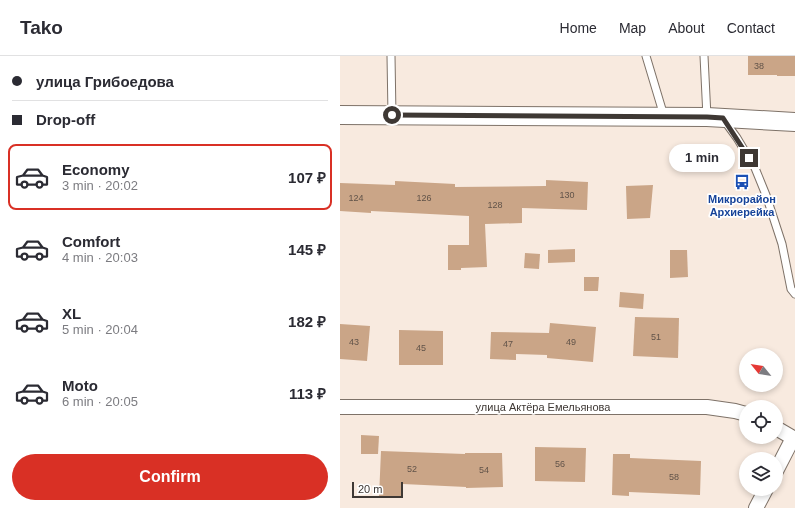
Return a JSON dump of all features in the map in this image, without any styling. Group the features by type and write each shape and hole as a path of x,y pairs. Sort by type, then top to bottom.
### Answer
{"street":[{"path":"340,115 715,117 795,122"},
{"name":"улица Актёра Емельянова","path":"340,407 707,407 739,412"},
{"path":"783,432 794,438 783,458"},
{"path":"756,508 762,496"}],"lane":[{"path":"391,56 392,115"},
{"path":"646,56 664,117"},
{"path":"704,56 715,117 737,138 755,168 766,195 782,244 791,289 795,294"}],"building":[{"path":"748,56 795,56 795,76 748,75"},
{"path":"546,180 588,182 587,210 522,208 522,223 485,224 487,267 448,270 448,245 469,245 469,216 371,211 371,213 340,211 340,183 395,185 395,181 455,184 455,187 546,186"},
{"path":"653,185 650,218 627,219 626,186"},
{"path":"575,249 575,262 548,263 548,250"},
{"path":"670,250 687,250 688,277 670,278"},
{"path":"525,253 540,254 539,269 524,268"},
{"path":"584,277 599,277 598,291 584,291"},
{"path":"620,292 644,294 643,309 619,307"},
{"path":"635,317 679,318 678,358 633,356"},
{"path":"550,323 596,327 593,362 547,358 547,355 516,354 516,360 490,359 491,332 549,333"},
{"path":"340,324 370,326 367,361 340,359"},
{"path":"399,330 443,331 443,365 399,365"},
{"path":"361,435 379,436 378,454 361,454"},
{"path":"535,447 586,448 585,482 535,481"},
{"path":"381,451 465,454 502,453 503,487 466,488 403,484 402,498 379,497"},
{"path":"613,454 630,454 630,458 701,461 700,495 629,492 629,496 612,495"}],"place":[{"name":"Микрорайон Архиерейка","path":"742,182"}],"route":[{"path":"392,115 723,118 749,158"}]}
